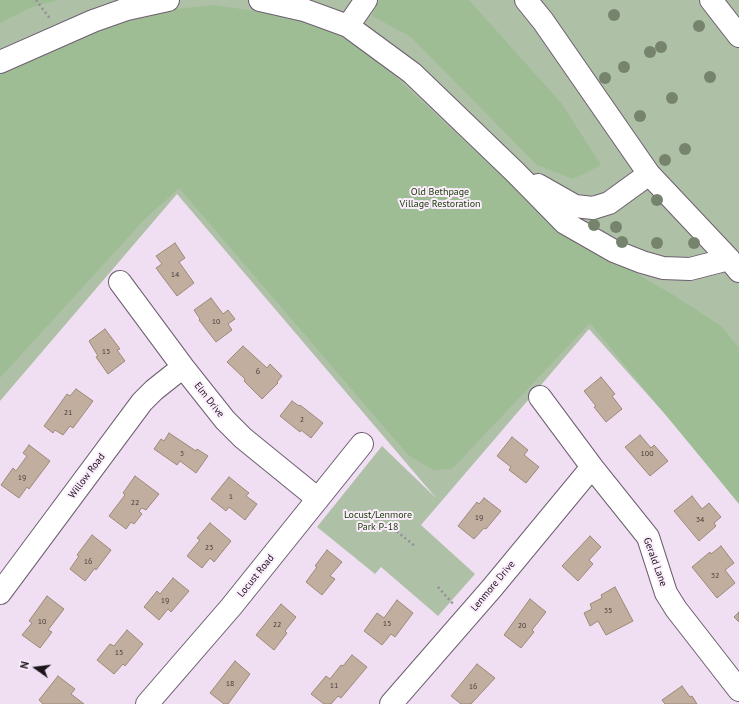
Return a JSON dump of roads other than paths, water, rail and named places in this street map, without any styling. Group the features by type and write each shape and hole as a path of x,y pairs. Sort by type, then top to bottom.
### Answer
{"street":[{"path":"0,62 93,21 127,9 168,0"},
{"path":"260,0 304,10 348,26 412,73 515,172 565,223 614,252 663,268 690,269 734,265"},
{"path":"348,26 366,0"},
{"path":"526,0 543,21 649,174 734,265"},
{"path":"711,0 739,36"},
{"path":"515,172 575,206 593,208 609,203 649,174"},
{"name":"Elm Drive","path":"120,282 183,367 225,420 243,438 318,499"},
{"name":"Willow Road","path":"0,593 142,402 154,390 183,367"},
{"name":"Gerald Lane","path":"540,397 592,467 648,537 666,593 676,609 739,690"},
{"name":"Locust Road","path":"147,704 231,607 362,444"},
{"name":"Lenmore Drive","path":"391,704 492,588 592,467"}],"park label":[{"name":"Old Bethpage Village Restoration","path":"440,198"},
{"name":"Locust/Lenmore Park P-18","path":"378,520"}]}
